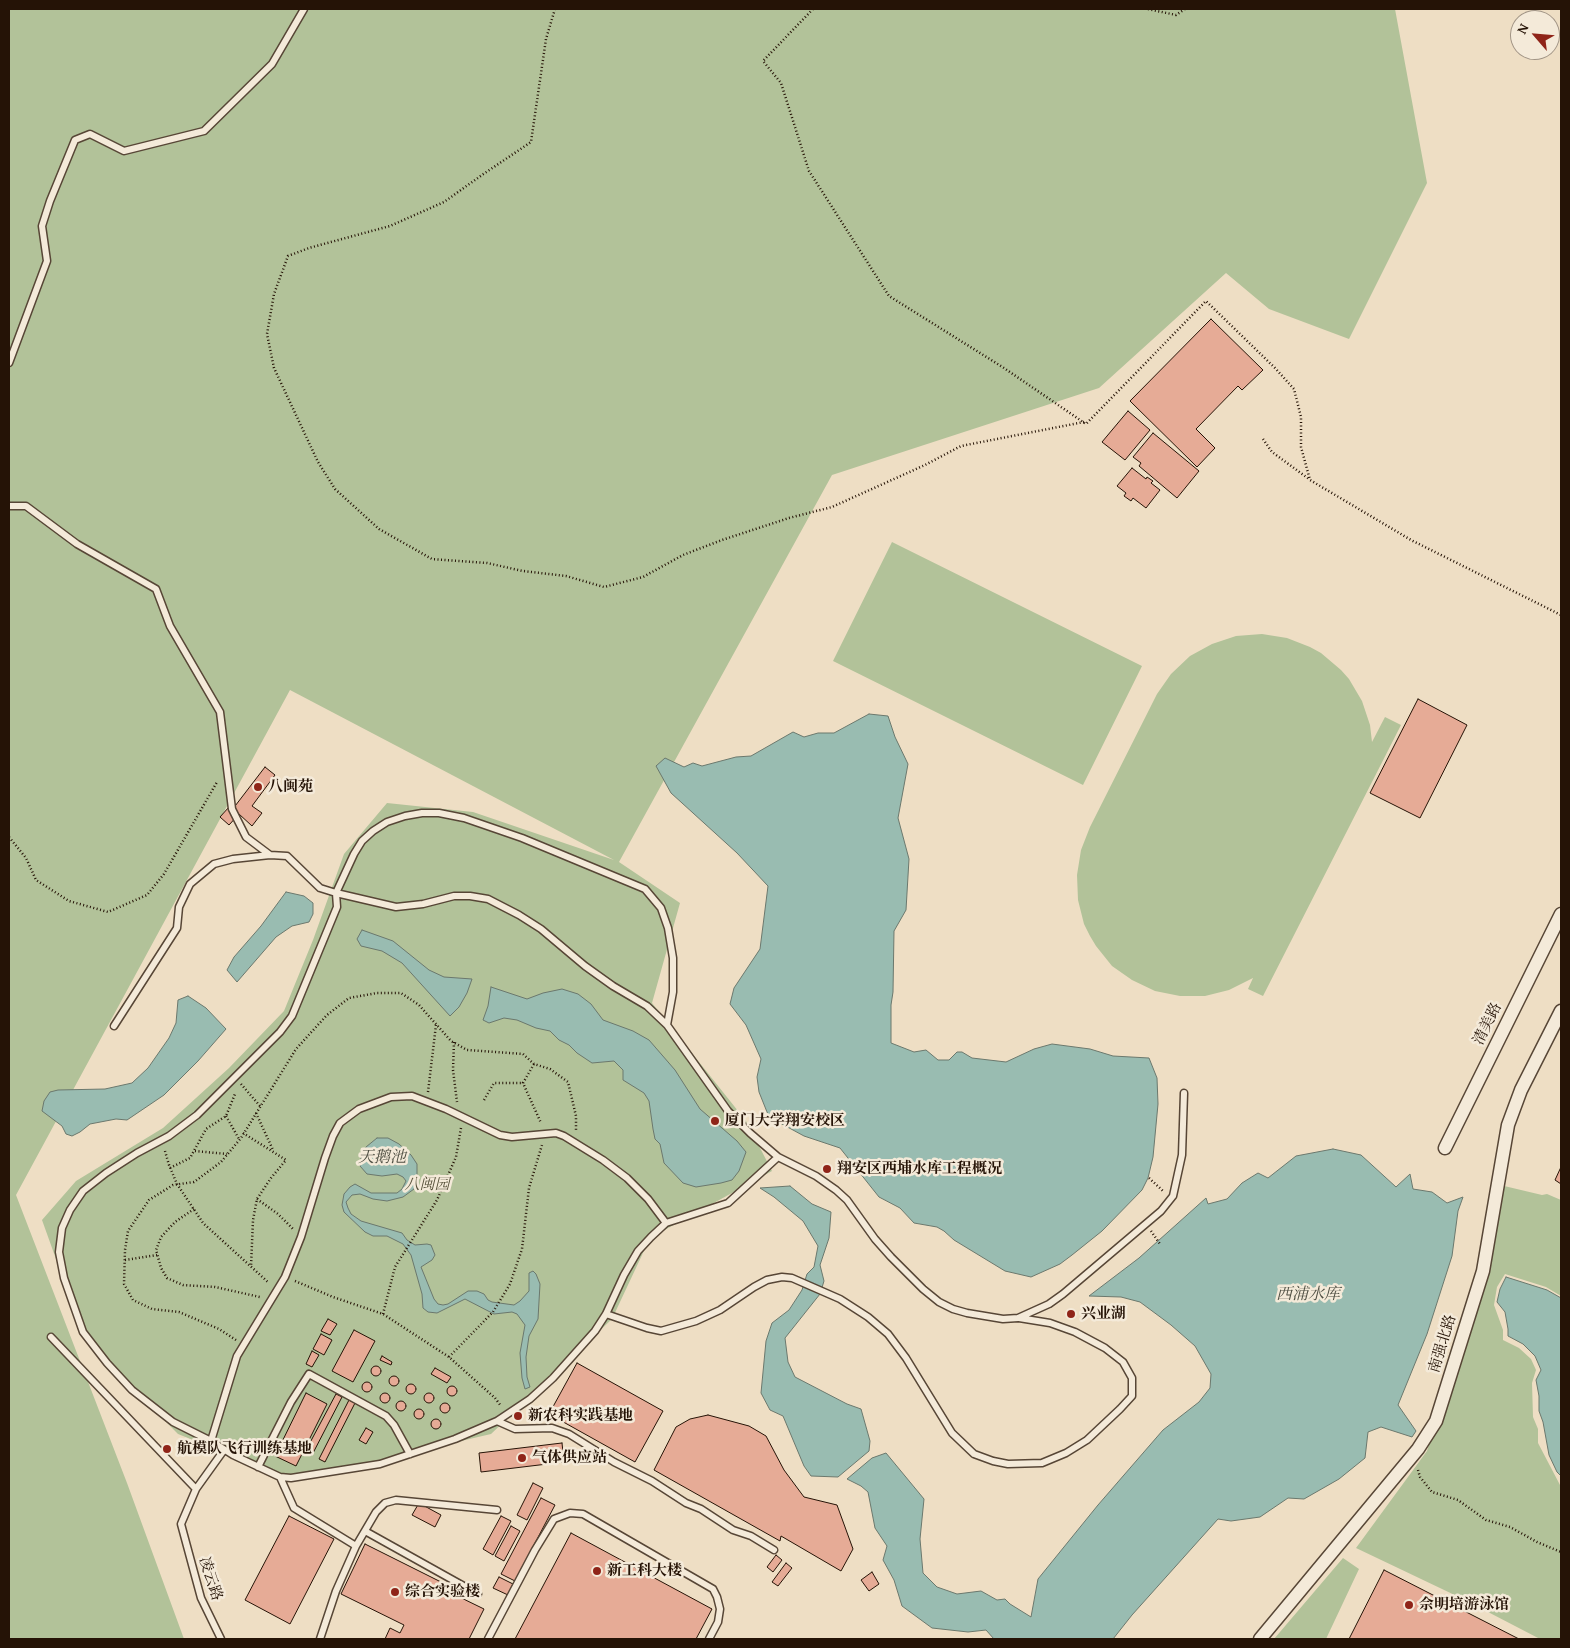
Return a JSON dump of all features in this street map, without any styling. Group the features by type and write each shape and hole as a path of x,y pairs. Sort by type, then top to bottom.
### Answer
{"street":[{"name":"清美路","path":"1445,1148 1561,914"},
{"name":"南强北路","path":"1260,1639 1410,1459 1436,1420 1483,1271 1508,1125 1521,1090 1561,1010"}],"lane":[{"path":"9,363 46,262 42,226 75,140 90,134 124,151 204,131 272,64 304,9"},
{"path":"9,506 26,506 77,544 156,589 170,626 220,712 232,810 246,837 270,855"},
{"path":"667,1025 673,992 672,958 668,928 661,908 645,889 522,838 464,818 440,813 406,816 387,822 362,841 354,854 336,894 337,906 292,1016 280,1032 197,1115 162,1140 106,1173 84,1191 70,1210 62,1228 59,1252 64,1278 83,1332 107,1363 132,1390 173,1422 224,1450 280,1477 290,1478 380,1464 455,1439 497,1421 530,1399 574,1356 606,1314 624,1275 638,1252 651,1237 666,1223 728,1203 778,1158"},
{"path":"114,1026 177,928 179,907 190,884 214,864 270,855 287,856 320,888 336,894 396,907 423,904 454,896 488,899 519,915 599,976 647,1006 667,1025 728,1111 778,1158 816,1176 836,1190 847,1200 875,1239 891,1257 939,1302 952,1309 967,1313 1003,1319 1018,1318 1050,1323 1075,1332 1104,1348 1123,1362 1132,1378 1132,1396 1087,1440 1066,1453 1042,1463 1008,1464 974,1454 952,1433 906,1358 888,1334 868,1317 826,1292 792,1278 782,1276 768,1280 720,1310 696,1321 661,1331 606,1314"},
{"path":"1018,1318 1049,1304 1063,1294 1161,1211 1171,1199 1182,1155 1184,1093"},
{"path":"211,1442 237,1356 285,1277 301,1237 325,1158 340,1123 359,1109 390,1097 412,1096 500,1135 512,1137 556,1133 603,1160 627,1178 648,1199 666,1223"},
{"path":"51,1337 196,1489 224,1450"},
{"path":"258,1466 291,1402 308,1374 386,1416 394,1424 410,1454"},
{"path":"497,1421 515,1429 552,1428 569,1434 733,1530 751,1536 774,1550"},
{"path":"280,1477 294,1508 356,1546"},
{"name":"凌云路","path":"196,1489 181,1524 201,1598 221,1639"},
{"path":"320,1639 336,1591 356,1546 376,1512 385,1503 396,1500 496,1510"},
{"path":"488,1639 535,1550 554,1519 570,1513 583,1514 713,1589 720,1608 718,1622 709,1639"},
{"path":"365,1531 478,1594"}],"path":[{"path":"555,9 546,39 530,142 444,202 390,226 309,248 288,256 274,294 267,334 274,368 318,462 335,489 379,529 432,559 487,563 523,571 566,576 604,587 643,577 683,555 722,540 790,518 832,507 925,465 961,446 1084,422 1086,424 1206,301 1294,389 1301,416 1301,447 1310,480"},
{"path":"813,9 763,61 781,83 809,170 889,296 1004,368 1084,422"},
{"path":"1148,9 1176,16 1185,9"},
{"path":"1263,439 1272,452 1310,480 1411,540 1561,615"},
{"path":"9,837 26,858 36,880 69,901 108,912 147,895 164,874 227,766"},
{"path":"243,1346 219,1329 179,1312 152,1309 133,1300 124,1284 128,1231 149,1200 177,1184 194,1182 221,1162 243,1133 296,1049 327,1015 349,998 377,993 401,993 419,1005 454,1042 467,1050 524,1054 534,1064 550,1069 568,1082 576,1116 576,1143"},
{"path":"425,1101 428,1091 436,1025"},
{"path":"383,1314 395,1267 437,1200 456,1157 462,1117 458,1105 453,1070 454,1042"},
{"path":"523,1083 534,1064"},
{"path":"235,1078 260,1106"},
{"path":"170,1168 190,1158 206,1129 226,1116 235,1094 235,1078"},
{"path":"484,1100 494,1082 523,1083"},
{"path":"449,1357 492,1312 510,1284 522,1249 529,1188 545,1134 523,1083"},
{"path":"256,1113 273,1150"},
{"path":"226,1116 239,1139"},
{"path":"243,1133 273,1150 286,1160 270,1178 258,1199 253,1220 251,1267"},
{"path":"162,1140 177,1184 203,1223 277,1290"},
{"path":"195,1151 227,1154"},
{"path":"1149,1178 1171,1199"},
{"path":"258,1199 278,1214 301,1237"},
{"path":"194,1209 176,1222 161,1237 156,1250 161,1268 167,1278 183,1285 215,1287 270,1300"},
{"path":"125,1260 157,1255"},
{"path":"285,1277 333,1297 383,1314 449,1357 495,1398 508,1415"},
{"path":"1410,1459 1418,1468 1420,1478 1432,1492 1458,1500 1486,1520 1510,1527 1537,1542 1561,1552"}],"green space":[{"name":"八闽园","path":"9,9 1395,9 1427,183 1349,339 1269,309 1226,273 1099,388 832,475 619,862 680,903 652,1003 746,1121 772,1171 650,1238 612,1319 491,1434 293,1480 178,1434 85,1340 42,1220 76,1181 163,1128 229,1068 284,1011 313,940 344,854 387,803 473,812 614,860 290,690 16,1195 127,1483 184,1639 9,1639"},
{"path":"892,542 1142,666 1083,785 833,661"},
{"path":"1262,634 1287,638 1310,647 1321,653 1341,670 1349,679 1362,701 1370,725 1372,742 1385,717 1401,725 1263,996 1248,989 1253,978 1229,990 1205,996 1180,996 1155,991 1132,980 1112,966 1090,936 1084,924 1078,900 1077,875 1081,850 1090,827 1157,694 1171,674 1190,656 1212,644 1236,636"},
{"path":"1500,1185 1542,1195 1547,1194 1561,1200 1561,1296 1546,1287 1505,1274 1497,1287 1494,1305 1503,1330 1503,1340 1519,1348 1531,1359 1536,1370 1532,1383 1533,1417 1538,1429 1538,1443 1560,1485 1561,1639 1540,1639 1463,1599 1356,1548 1427,1451 1492,1237"},
{"path":"1343,1558 1359,1569 1326,1639 1274,1639"}],"water":[{"path":"869,714 888,716 895,737 908,764 898,818 909,859 906,910 894,931 891,1043 914,1052 926,1050 938,1060 949,1060 957,1052 962,1052 972,1058 1006,1062 1034,1049 1052,1044 1090,1049 1113,1056 1149,1058 1157,1078 1158,1104 1153,1157 1148,1178 1142,1190 1102,1231 1072,1255 1060,1264 1031,1277 1005,1271 954,1240 937,1227 914,1223 900,1208 879,1197 840,1148 804,1136 769,1117 759,1092 757,1077 761,1059 746,1025 730,1004 734,988 760,949 768,886 737,853 671,793 656,766 665,758 684,767 693,763 702,766 736,757 751,756 793,732 804,737 818,733 834,733"},
{"path":"286,892 304,896 313,903 313,914 309,922 292,926 276,937 237,982 227,970 234,957 261,926"},
{"path":"362,930 393,941 429,970 444,977 472,979 459,1007 450,1016 402,963 382,951 361,946 357,939"},
{"path":"491,987 527,999 562,989 578,994 591,1004 603,1020 633,1031 649,1040 675,1070 700,1109 737,1141 746,1152 739,1171 732,1180 721,1183 696,1187 683,1183 664,1163 660,1144 655,1139 649,1101 644,1093 623,1080 623,1070 614,1061 592,1063 569,1045 559,1040 550,1031 536,1028 517,1020 504,1018 489,1023 483,1020 488,1006"},
{"path":"188,996 206,1008 226,1029 198,1061 164,1095 127,1120 116,1119 90,1124 72,1136 66,1134 62,1126 42,1111 44,1101 50,1092 58,1090 105,1089 132,1083 148,1068 169,1038 176,1023 178,1000"},
{"name":"天鹅池","path":"377,1138 388,1138 399,1144 411,1155 417,1164 417,1181 414,1189 403,1197 387,1201 373,1199 360,1194 352,1195 346,1202 348,1208 351,1214 361,1221 402,1233 407,1240 415,1245 431,1245 435,1255 432,1260 421,1267 434,1299 438,1304 448,1304 468,1291 477,1291 484,1294 492,1302 514,1305 529,1291 529,1273 533,1271 536,1274 540,1284 538,1319 529,1336 526,1357 527,1377 530,1387 525,1389 522,1378 520,1353 525,1325 517,1314 512,1312 494,1314 465,1299 437,1313 428,1312 423,1308 422,1294 411,1255 403,1244 387,1236 373,1236 365,1232 344,1212 342,1205 344,1194 355,1184 371,1193 397,1193 402,1189 406,1181 397,1174 382,1176 367,1174 360,1166 366,1147"},
{"name":"西浦水库","path":"1333,1149 1361,1155 1396,1187 1410,1174 1413,1189 1432,1192 1447,1203 1463,1197 1458,1211 1452,1256 1427,1334 1398,1405 1416,1431 1412,1437 1381,1427 1368,1432 1365,1458 1339,1479 1304,1499 1288,1498 1260,1517 1231,1521 1218,1519 1132,1615 1113,1639 994,1639 986,1630 968,1632 932,1628 902,1606 894,1580 883,1560 887,1546 875,1528 868,1492 847,1479 872,1458 886,1453 924,1499 920,1539 923,1573 937,1587 957,1594 981,1591 997,1600 1005,1599 1031,1617 1038,1579 1098,1505 1163,1430 1199,1402 1210,1388 1211,1374 1195,1346 1171,1325 1140,1302 1121,1297 1089,1296 1139,1258 1206,1198 1208,1204 1227,1199 1242,1183 1258,1173 1268,1178 1296,1156"},
{"path":"790,1186 812,1204 831,1212 829,1238 820,1265 824,1281 820,1294 785,1338 788,1362 795,1377 847,1404 861,1409 870,1441 869,1451 838,1477 811,1476 804,1466 783,1416 770,1410 761,1393 766,1341 772,1323 789,1310 802,1290 807,1274 814,1267 818,1246 803,1221 760,1188"},
{"path":"1506,1277 1547,1290 1561,1298 1561,1476 1549,1455 1539,1411 1536,1380 1541,1370 1535,1356 1523,1344 1508,1336 1505,1312 1497,1302 1500,1289"}],"building":[{"path":"1211,319 1263,370 1242,390 1238,386 1196,429 1215,448 1197,467 1130,401"},
{"path":"1128,411 1150,430 1125,460 1102,442"},
{"path":"1153,433 1199,471 1177,498 1139,466 1141,463 1133,457"},
{"path":"1132,468 1146,479 1147,477 1153,481 1151,483 1160,490 1146,508 1133,498 1131,501 1124,496 1126,493 1117,486"},
{"path":"1418,699 1467,725 1420,818 1370,793"},
{"name":"八闽苑","path":"265,767 275,775 252,806 262,813 252,826 239,814 229,825 220,817 229,807 232,810"},
{"path":"1561,1167 1561,1184 1555,1180"},
{"path":"328,1319 337,1324 330,1335 321,1331"},
{"path":"354,1330 375,1341 353,1382 332,1371"},
{"path":"321,1334 332,1340 324,1355 313,1349"},
{"path":"312,1351 319,1355 312,1367 306,1364"},
{"path":"382,1356 392,1362 391,1365 380,1360"},
{"path":"577,1363 663,1411 635,1462 549,1414"},
{"path":"374,1366 378,1366 381,1371 380,1375 374,1376 371,1373 371,1369"},
{"path":"435,1368 451,1377 447,1383 431,1374"},
{"path":"392,1376 396,1376 399,1381 398,1385 392,1386 389,1383 389,1379"},
{"path":"365,1382 369,1382 372,1387 371,1391 365,1392 362,1389 362,1385"},
{"path":"409,1384 413,1384 416,1389 415,1393 409,1394 406,1391 406,1387"},
{"path":"450,1386 454,1386 457,1391 456,1395 450,1396 447,1393 447,1389"},
{"path":"306,1393 327,1404 296,1466 275,1456"},
{"path":"383,1393 387,1393 390,1398 389,1402 383,1403 380,1400 380,1396"},
{"path":"427,1393 431,1393 434,1398 433,1402 427,1403 424,1400 424,1396"},
{"path":"336,1394 342,1397 312,1455 305,1452"},
{"path":"349,1400 355,1403 325,1462 319,1459"},
{"path":"399,1401 403,1401 406,1406 405,1410 399,1411 396,1408 396,1404"},
{"path":"443,1403 447,1403 450,1408 449,1412 443,1413 440,1410 440,1406"},
{"path":"417,1409 421,1409 424,1414 423,1418 417,1419 414,1416 414,1412"},
{"path":"708,1415 749,1426 766,1436 784,1470 804,1497 837,1505 853,1549 841,1571 781,1536 780,1541 654,1470 676,1427 690,1419"},
{"path":"434,1419 438,1419 441,1424 440,1428 434,1429 431,1426 431,1422"},
{"path":"366,1428 373,1432 366,1444 359,1440"},
{"name":"气体供应站","path":"562,1443 564,1462 481,1472 479,1453"},
{"path":"533,1483 543,1488 527,1520 517,1515"},
{"path":"541,1498 555,1505 515,1581 501,1574"},
{"path":"419,1503 441,1515 435,1527 412,1515"},
{"path":"289,1516 334,1539 290,1624 245,1600"},
{"path":"501,1516 511,1521 493,1555 483,1549"},
{"path":"511,1526 520,1531 504,1561 495,1556"},
{"name":"新工科大楼","path":"571,1533 712,1609 696,1639 515,1639"},
{"name":"综合实验楼","path":"365,1544 447,1585 445,1590 484,1609 469,1639 385,1639 390,1628 400,1633 404,1625 341,1594"},
{"path":"776,1555 782,1560 773,1572 767,1567"},
{"path":"786,1563 792,1568 778,1586 772,1582"},
{"name":"佘明培游泳馆","path":"1384,1570 1519,1639 1349,1639"},
{"path":"872,1572 879,1584 869,1591 861,1580"},
{"path":"499,1577 513,1584 508,1595 493,1588"}],"place":[{"name":"八闽苑","path":"258,787"},
{"name":"厦门大学翔安校区","path":"715,1121"},
{"name":"翔安区西埔水库工程概况","path":"827,1169"},
{"name":"兴业湖","path":"1071,1314"},
{"name":"新农科实践基地","path":"518,1416"},
{"name":"航模队飞行训练基地","path":"167,1449"},
{"name":"气体供应站","path":"522,1458"},
{"name":"新工科大楼","path":"597,1571"},
{"name":"综合实验楼","path":"395,1592"},
{"name":"佘明培游泳馆","path":"1409,1605"}]}
